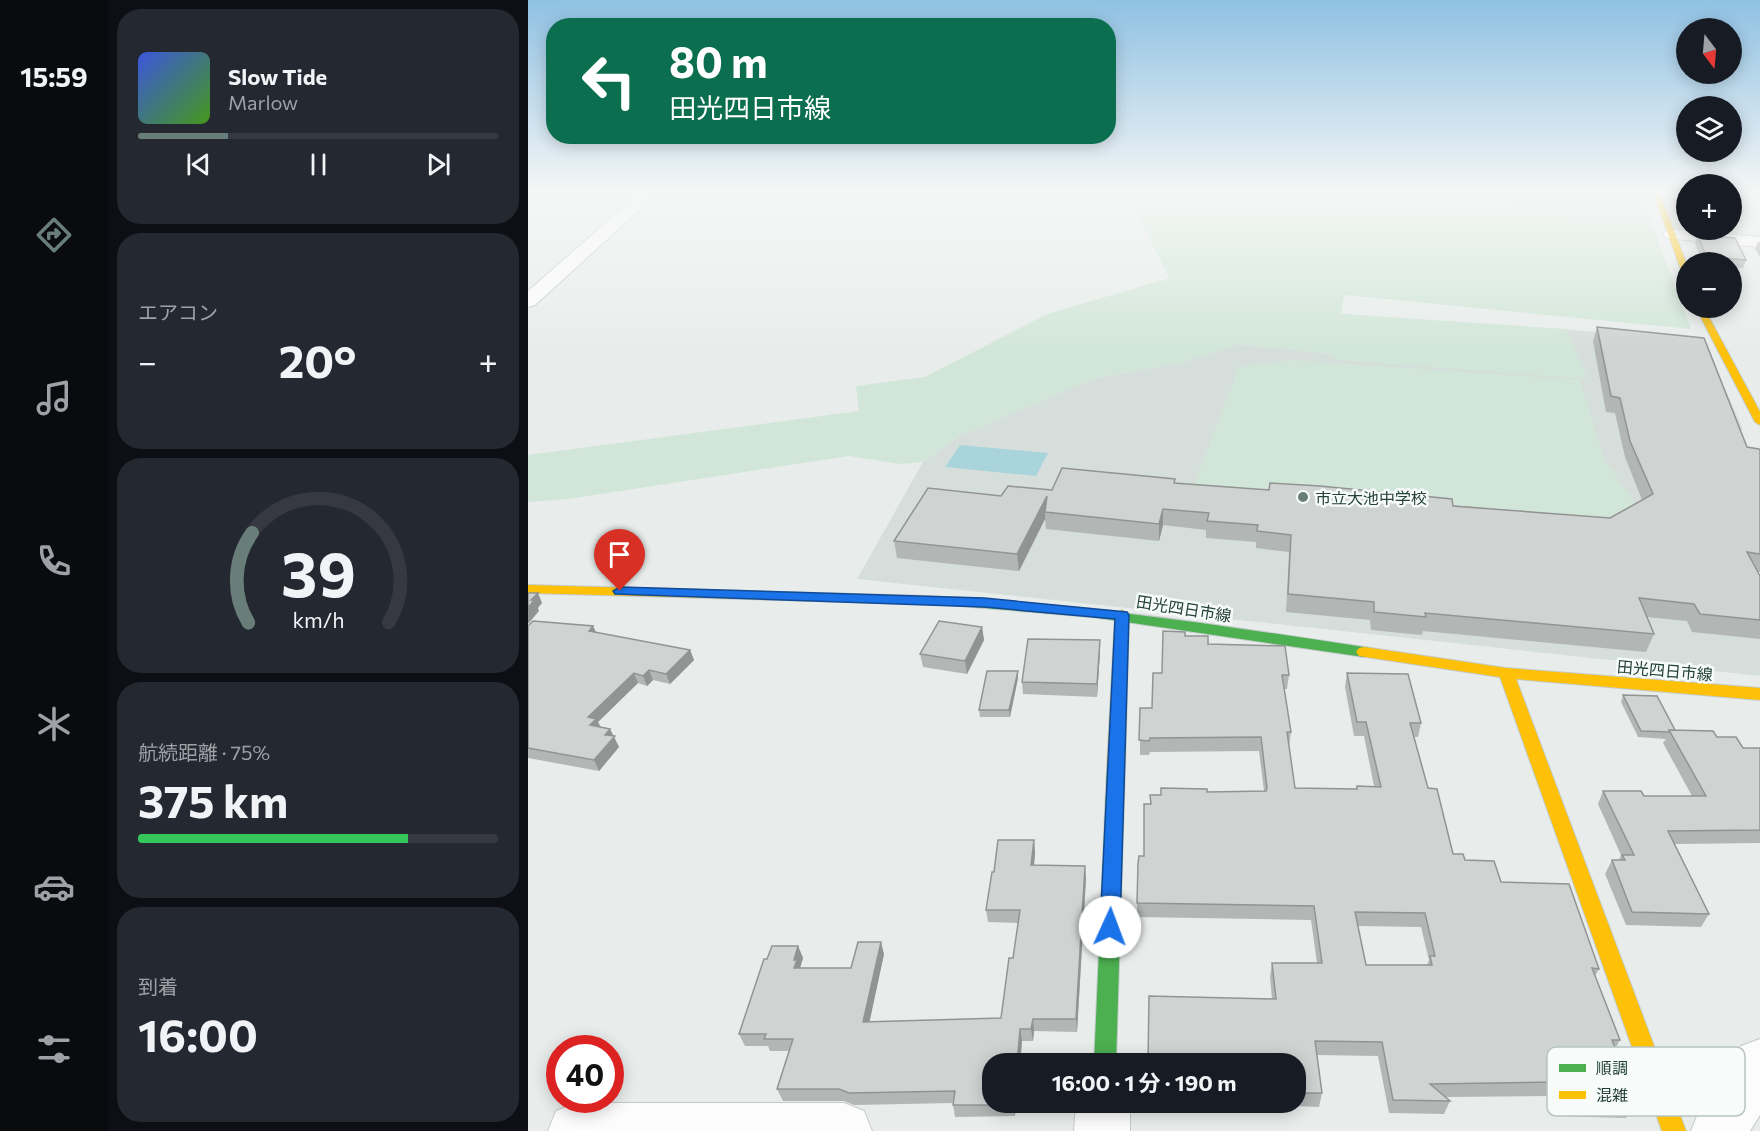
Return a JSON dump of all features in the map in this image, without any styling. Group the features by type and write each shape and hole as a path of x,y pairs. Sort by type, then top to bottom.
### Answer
{"street":[{"path":"528,302 592,245"},
{"path":"1705,318 1760,422"},
{"name":"田光四日市線","path":"528,589 984,602 1122,615 1506,673 1760,694"},
{"path":"1105,1053 1122,615"},
{"path":"1506,673 1643,1047"},
{"path":"1745,1089 1760,1065"},
{"path":"1102,1131 1103,1113"},
{"path":"1668,1116 1674,1131"},
{"path":"1719,1131 1728,1116"},
{"path":"576,1131 576,1129 844,1131"}],"shaded area":[{"name":"市立大池中学校","path":"1340,314 1703,339 1743,429 1668,446 1760,584 1760,676 857,579 923,462 959,436 1095,378 1180,363 1239,344 1334,354"}],"green space":[{"path":"1153,245 1659,245 1676,289 1676,318 1687,318 1691,329 1344,295 1341,314 1566,329 1588,379 1335,360 1334,354 1239,344 1180,363 1095,378 959,436 923,462 900,464 849,456 568,499 528,502 528,455 859,411 856,386 925,377 1047,314 1170,278"},
{"path":"1292,360 1580,380 1604,459 1637,507 1614,520 1194,485 1239,367"}],"water":[{"path":"960,445 1048,453 1036,476 945,467"}],"building":[{"path":"1702,245 1738,245 1746,260 1742,260 1742,252 1704,252"},
{"path":"1597,327 1704,338 1747,447 1760,450 1760,554 1747,552 1760,576 1760,620 1700,614 1694,604 1639,598 1654,634 1425,613 1426,617 1374,612 1374,602 1288,594 1291,535 1257,531 1258,525 1207,521 1209,513 1163,509 1159,524 1045,512 1047,496 1017,554 894,541 928,488 1001,496 1008,486 1052,490 1062,468 1175,479 1174,483 1269,490 1270,483 1320,486 1452,499 1453,506 1610,518 1653,494 1630,441 1620,398 1611,396"},
{"path":"528,593 538,593 531,600 534,600 528,608"},
{"path":"533,621 593,626 589,631 690,650 666,674 649,670 643,676 634,673 588,717 596,719 590,725 610,729 605,735 615,736 594,760 528,748 528,626"},
{"path":"939,621 982,627 965,661 920,654"},
{"path":"1163,631 1185,632 1185,636 1208,636 1208,644 1285,646 1289,675 1282,675 1291,732 1287,732 1295,788 1381,787 1366,722 1357,722 1347,673 1408,674 1421,723 1410,723 1428,788 1437,789 1453,854 1463,854 1465,860 1494,861 1501,882 1569,884 1599,969 1592,968 1620,1040 1612,1040 1615,1047 1547,1047 1547,1082 1430,1084 1450,1101 1393,1100 1382,1042 1315,1041 1322,1093 1306,1093 1306,1053 1148,1053 1149,996 1276,999 1272,963 1322,963 1314,906 1137,903 1139,856 1144,856 1144,804 1151,804 1150,795 1161,795 1161,788 1207,789 1207,792 1266,791 1267,788 1261,737 1139,740 1140,708 1152,708 1153,673 1162,673","holes":["1355,912 1425,913 1435,956 1430,956 1432,965 1366,965"]},
{"path":"1028,639 1100,640 1097,684 1022,682"},
{"path":"987,671 1018,671 1009,710 979,710"},
{"path":"1623,695 1657,696 1675,730 1669,730 1669,732 1641,731"},
{"path":"1669,730 1713,731 1717,737 1736,737 1743,748 1760,748 1760,830 1668,831 1709,914 1632,912 1612,860 1625,860 1622,855 1634,855 1603,791 1641,791 1644,796 1706,796"},
{"path":"998,840 1034,840 1031,865 1085,866 1076,1019 1033,1019 1031,1029 1020,1029 1018,1053 982,1053 982,1105 953,1105 955,1091 849,1093 839,1089 777,1089 793,1039 764,1039 766,1034 739,1034 764,959 767,959 772,946 798,946 794,968 851,968 858,942 881,942 863,1022 1001,1018 1009,958 1013,958 1020,910 986,910 992,872 994,872"}],"traffic: fast":[{"path":"928,600 1092,613 1364,652"},
{"path":"1105,1053 1116,768"}],"traffic: slow":[{"path":"1676,245 1678,252"},
{"path":"1705,318 1760,422"},
{"path":"528,589 928,600"},
{"path":"1116,768 1122,615"},
{"path":"1364,652 1506,673 1760,694"},
{"path":"1506,673 1643,1047"},
{"path":"1668,1116 1674,1131"}],"place":[{"name":"市立大池中学校","path":"1303,497"}],"route":[{"path":"620,591 984,602 1122,615 1110,927"}]}
